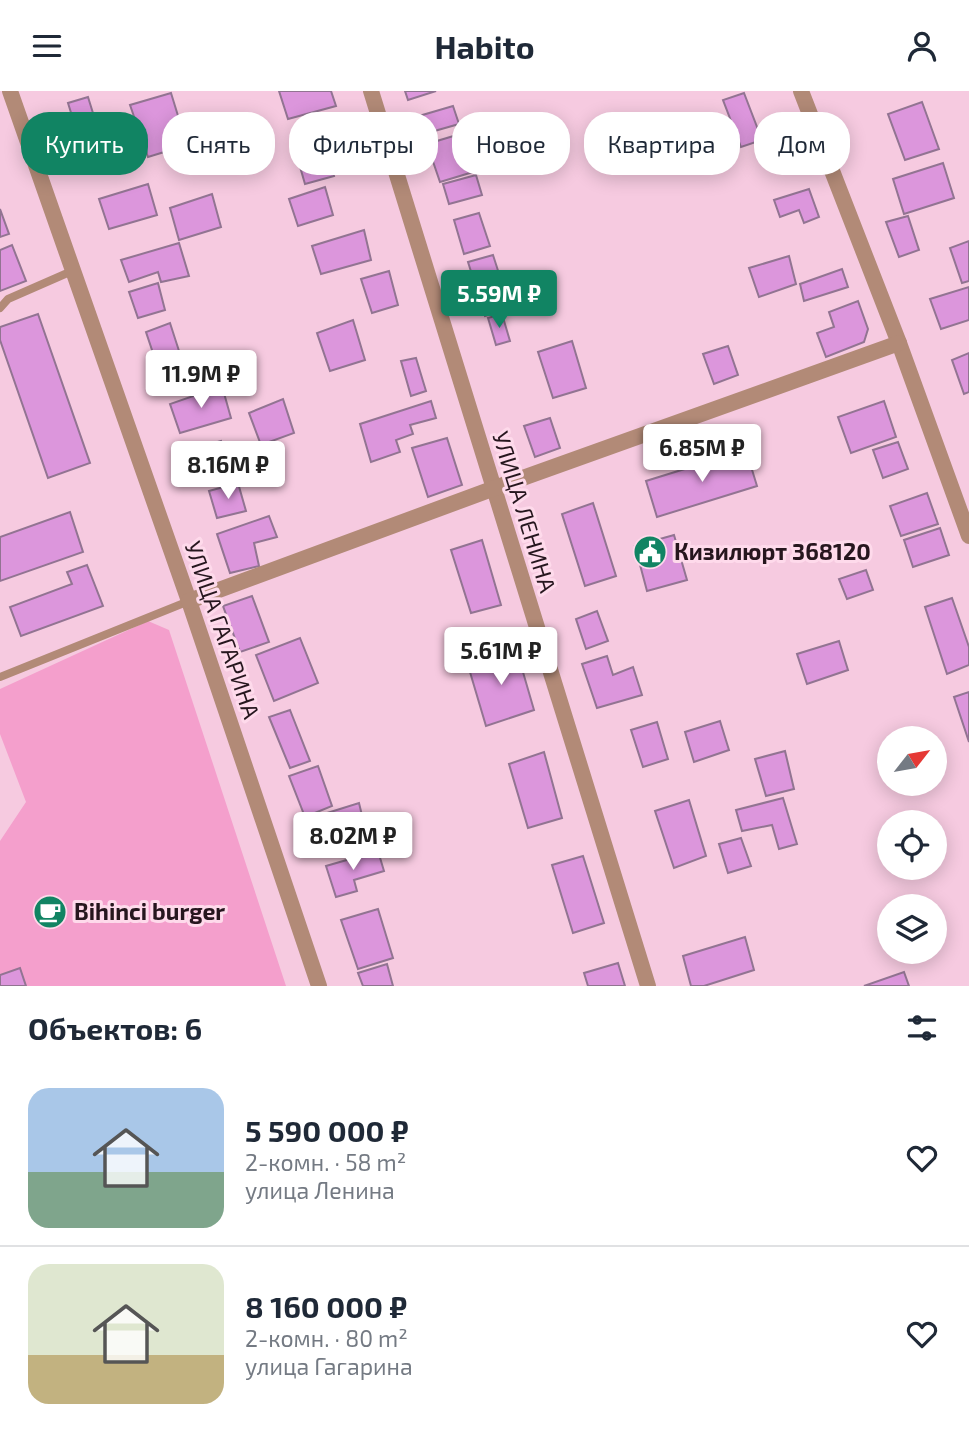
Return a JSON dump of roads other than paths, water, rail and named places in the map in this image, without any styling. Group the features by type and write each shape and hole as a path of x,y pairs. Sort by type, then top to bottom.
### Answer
{"street":[{"name":"УЛИЦА ГАГАРИНА","path":"9,91 189,601 320,986"},
{"name":"УЛИЦА ЛЕНИНА","path":"371,91 648,986"},
{"path":"801,91 899,343 969,536"},
{"path":"189,601 899,343"}],"lane":[{"path":"0,308 8,299 72,271"},
{"path":"0,677 189,601"}],"place":[{"name":"Кизилюрт 368120","path":"650,552"},
{"name":"Bihinci burger","path":"50,912"}]}
